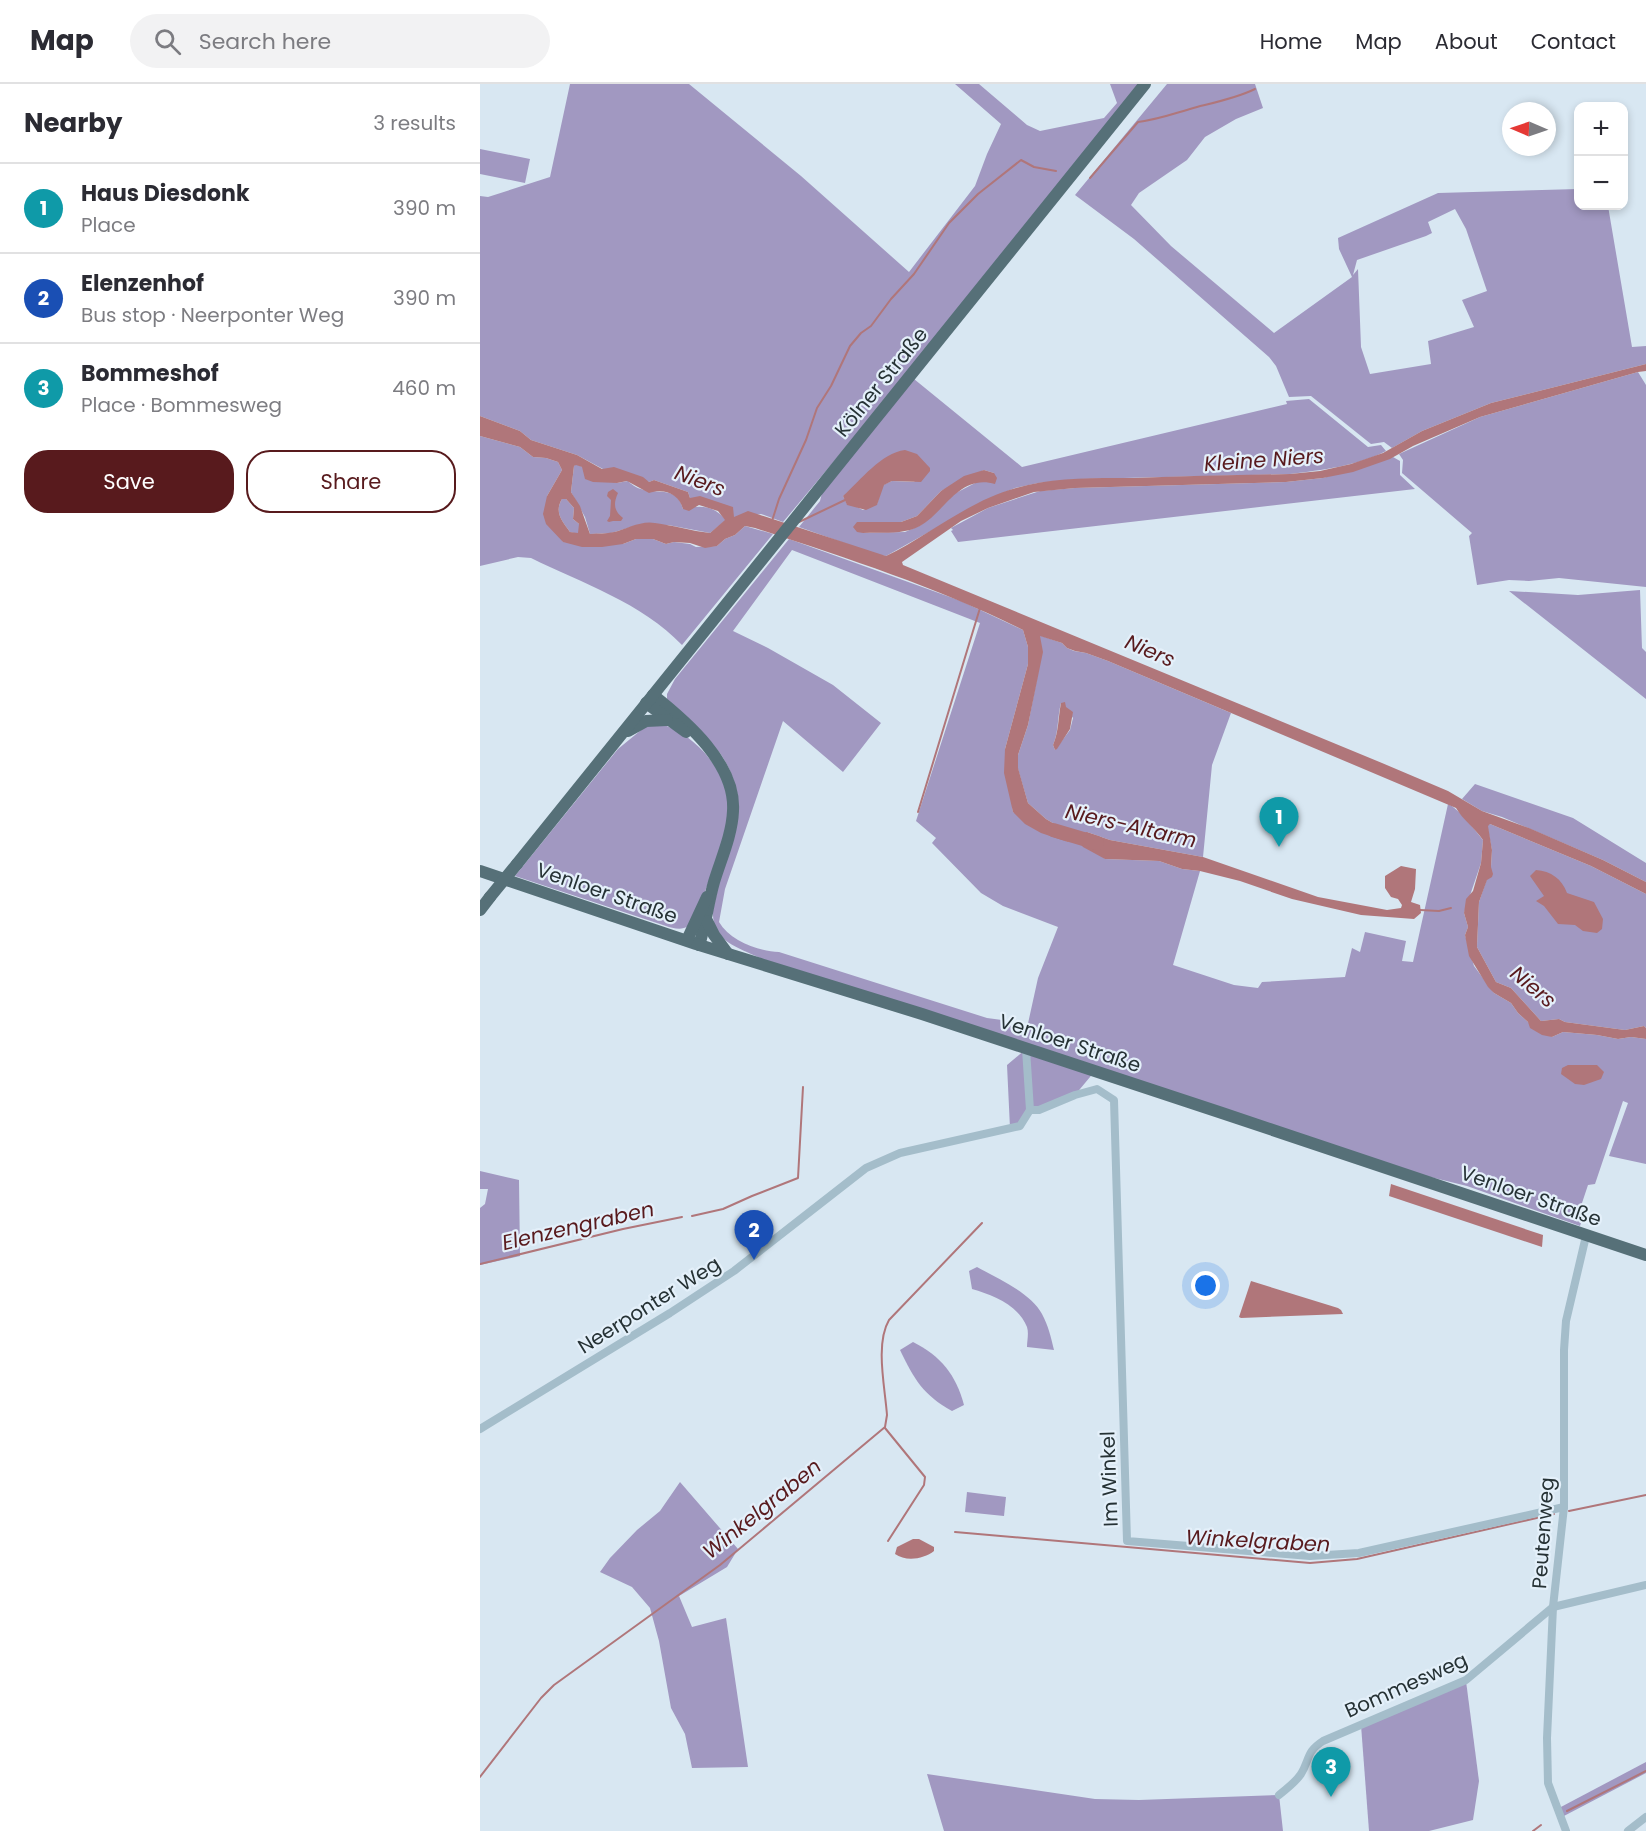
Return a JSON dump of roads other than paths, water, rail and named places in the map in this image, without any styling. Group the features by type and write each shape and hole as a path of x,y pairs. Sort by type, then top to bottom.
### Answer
{"main road":[{"name":"Kölner Straße","path":"480,909 1145,84"},
{"path":"650,699 667,720 705,744"},
{"path":"650,699 705,744 721,763 731,786 733,798 730,829 713,885 707,921 699,945"},
{"path":"621,734 646,721 667,720"},
{"name":"Venloer Straße","path":"480,871 699,945 1389,1168 1646,1255"},
{"path":"687,940 713,885"},
{"path":"707,921 728,954"}],"street":[{"path":"1026,1049 1030,1110"},
{"name":"Im Winkel","path":"1030,1110 1039,1110 1097,1089 1114,1100 1127,1541 1310,1556 1359,1553 1564,1507"},
{"name":"Neerponter Weg","path":"480,1429 670,1313 734,1271 866,1168 900,1153 1020,1126 1030,1110"},
{"name":"Peutenweg","path":"1566,1831 1547,1779 1547,1738 1553,1607 1564,1507 1566,1321 1586,1236"},
{"path":"1553,1607 1646,1585"},
{"name":"Bommesweg","path":"1279,1795 1295,1781 1304,1768 1311,1750 1323,1741 1466,1680 1553,1607"},
{"path":"1628,1831 1646,1817"}],"waterway":[{"path":"1090,178 1138,122 1226,100 1255,89"},
{"path":"772,521 817,408 831,386 850,346 861,333 871,326 914,274 949,223 978,194 1021,160 1034,167 1056,171"},
{"path":"799,522 845,500"},
{"path":"918,812 980,608"},
{"name":"Niers-Altarm","path":"1053,830 1097,843"},
{"path":"1420,910 1439,911 1451,908"},
{"name":"Elenzengraben","path":"692,1216 723,1209 798,1178 803,1087"},
{"name":"Elenzengraben","path":"480,1264 682,1217"},
{"name":"Winkelgraben","path":"480,1777 541,1698 554,1685 720,1565 885,1427 887,1415 882,1341 889,1320 982,1223"},
{"path":"885,1428 925,1477 924,1485 888,1541"},
{"name":"Winkelgraben","path":"1569,1511 1646,1495"},
{"name":"Winkelgraben","path":"955,1532 1310,1563 1357,1559 1554,1514"},
{"path":"1567,1811 1646,1771"},
{"path":"1533,1831 1541,1825"}],"place":[{"name":"Haus Diesdonk","path":"1279,847"},
{"name":"Elenzenhof","path":"754,1260"},
{"name":"Bommeshof","path":"1331,1797"}],"water label":[{"name":"Kleine Niers","path":"1264,460"},
{"name":"Niers","path":"700,481"},
{"name":"Niers","path":"1150,651"},
{"name":"Niers","path":"1533,987"}]}
